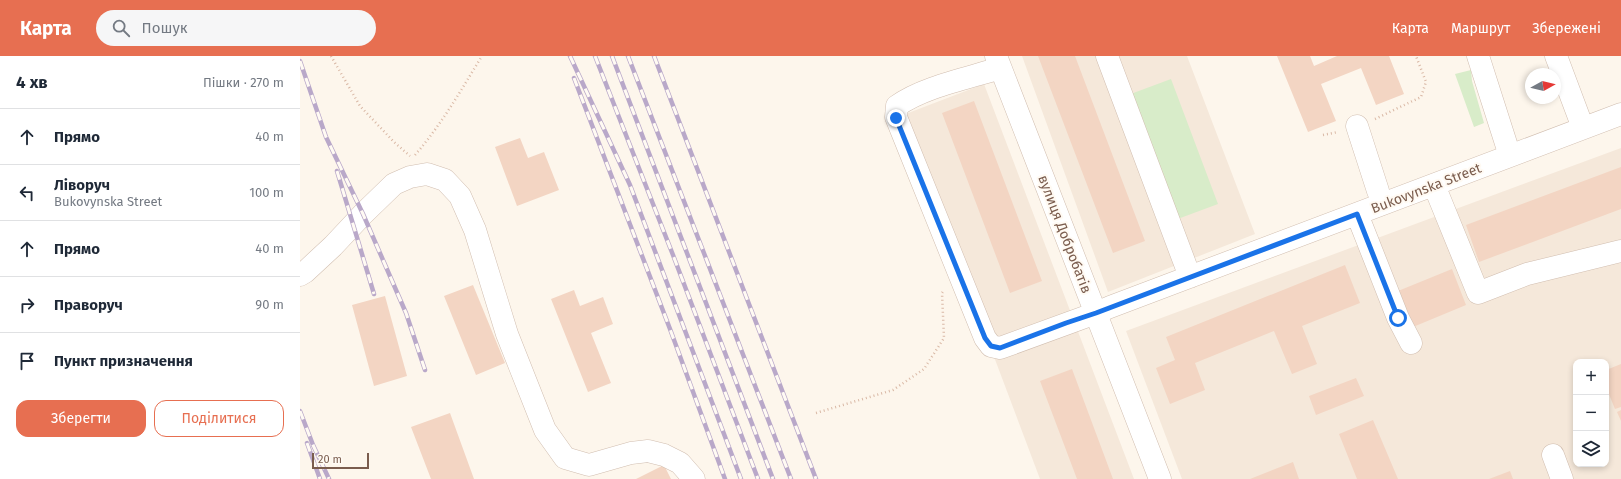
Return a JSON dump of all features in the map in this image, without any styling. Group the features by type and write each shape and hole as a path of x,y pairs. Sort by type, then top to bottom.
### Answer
{"street":[{"path":"1107,56 1190,277"},
{"path":"1478,56 1510,156"},
{"path":"1556,56 1583,128"},
{"path":"958,268 896,118 897,106 907,99 998,62"},
{"name":"вулиця Добробатів","path":"998,62 1160,479"},
{"name":"Bukovynska Street","path":"958,268 985,338 991,346 1000,348 1621,114"},
{"path":"1357,126 1378,191"},
{"path":"300,275 333,246 394,184 410,177 427,174 445,180 460,196 475,230 507,334 545,430 565,458 589,465 631,453 648,451 664,455 680,463 694,479"},
{"path":"1434,185 1478,293 1527,274 1621,251"},
{"path":"1357,214 1398,318 1411,343"},
{"path":"1553,455 1562,479"}],"path":[{"path":"331,56 360,106 394,142 412,158 434,132 482,56"},
{"path":"1357,126 1388,114 1421,97 1426,82 1416,56"},
{"path":"816,413 893,390 924,369 944,338 942,293 958,268"}],"shaded area":[{"path":"1022,56 1187,56 1255,234 1108,292"},
{"path":"984,84 1134,479 1040,479 903,115"},
{"path":"1621,148 1621,479 1182,479 1126,331"}],"green space":[{"path":"1471,70 1472,81 1484,123 1474,127 1455,74"},
{"path":"1171,79 1218,204 1175,220 1128,95"}],"building":[{"path":"1038,56 1075,56 1145,241 1113,253"},
{"path":"1277,56 1310,56 1314,66 1337,56 1389,56 1404,94 1376,105 1361,68 1321,84 1336,121 1308,132"},
{"path":"974,101 1042,281 1010,293 942,113"},
{"path":"520,138 528,158 544,152 559,190 517,206 495,147"},
{"path":"1621,167 1621,209 1479,262 1466,225"},
{"path":"1345,265 1360,303 1302,326 1317,364 1292,374 1274,331 1195,363 1205,390 1170,404 1156,368 1175,360 1166,337"},
{"path":"1452,269 1466,305 1413,327 1398,291"},
{"path":"473,285 505,363 476,375 444,296"},
{"path":"574,290 580,306 603,297 613,324 591,333 611,383 588,392 551,299"},
{"path":"385,296 407,376 374,386 352,305"},
{"path":"1621,364 1621,407 1615,409 1609,394 1609,369"},
{"path":"1072,369 1113,479 1077,479 1040,381"},
{"path":"1356,378 1364,396 1316,415 1309,396"},
{"path":"1621,410 1621,421 1617,412"},
{"path":"450,413 474,479 431,479 411,427"},
{"path":"1373,420 1398,479 1357,479 1339,434"},
{"path":"1293,462 1299,479 1250,479"},
{"path":"664,465 671,479 636,479"},
{"path":"1510,471 1513,479 1489,479"}],"railway":[{"path":"570,56 630,185 741,479"},
{"path":"595,56 673,255 758,479"},
{"path":"612,56 773,479"},
{"path":"628,56 791,479"},
{"path":"654,56 816,479"},
{"path":"300,61 326,137 363,214 406,313 425,370"},
{"path":"574,78 670,329 725,479"},
{"path":"337,171 374,294"},
{"path":"300,411 313,445 329,479"},
{"path":"307,443 320,479"}],"route":[{"path":"896,118 958,268 985,338 991,346 1000,348 1357,214 1398,318"}]}
